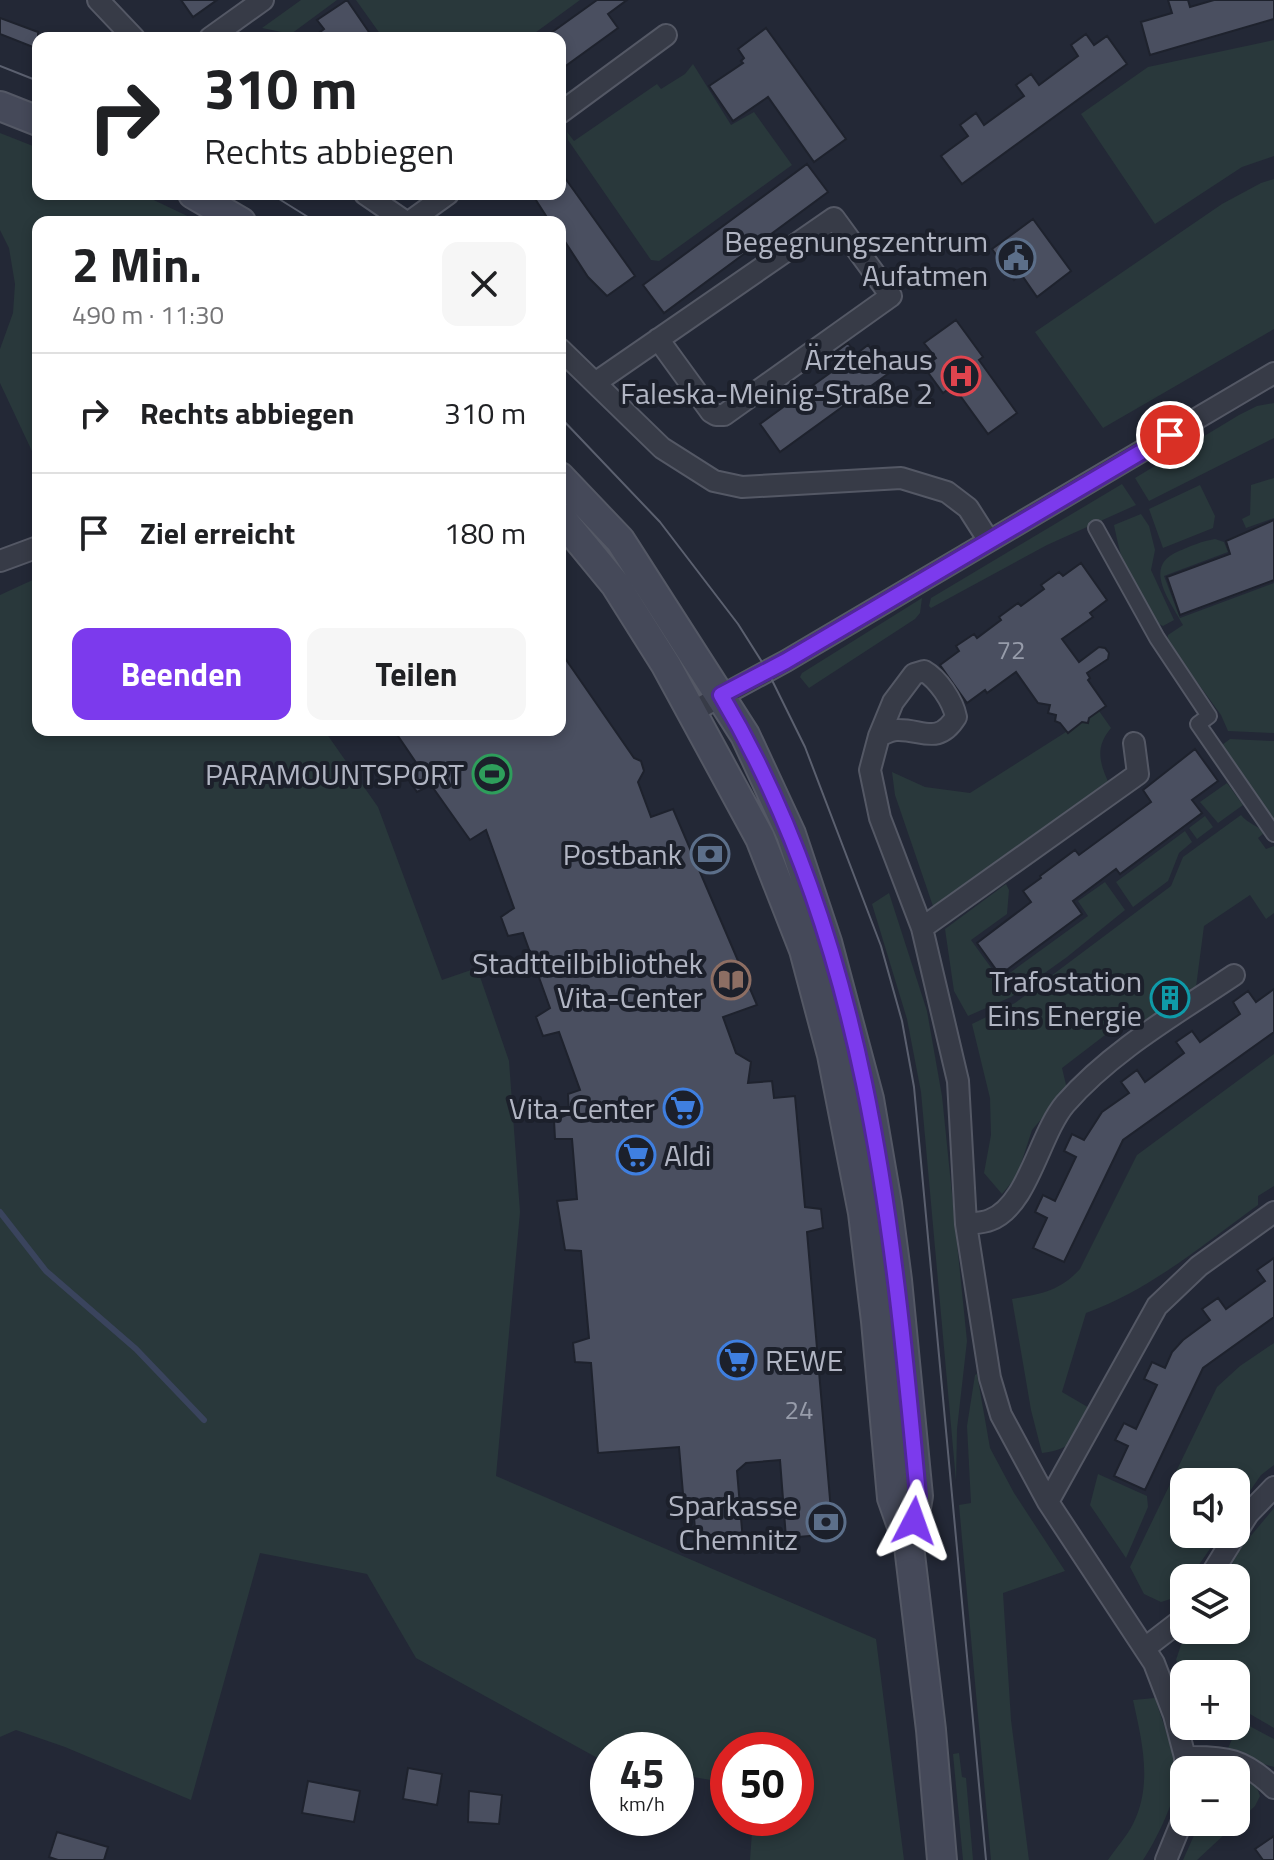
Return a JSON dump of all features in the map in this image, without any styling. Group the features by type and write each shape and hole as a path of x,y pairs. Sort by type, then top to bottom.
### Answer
{"main road":[{"path":"0,106 32,119"},
{"path":"203,200 231,216"},
{"path":"566,483 620,540 745,735 791,834 843,994 869,1099 887,1204 918,1496 909,1546"},
{"path":"566,524 615,584 666,665 750,817 804,950 829,1041 863,1213 892,1498 909,1546 931,1730 942,1860"}],"street":[{"path":"98,0 128,32"},
{"path":"218,32 263,0"},
{"path":"566,109 666,35"},
{"path":"374,200 399,216"},
{"path":"417,216 439,200"},
{"path":"595,383 658,339 834,218 891,296 724,415 711,412 658,339"},
{"path":"566,355 662,448 714,481 729,486 901,478 924,483 968,508 989,541"},
{"path":"692,712 786,661 1273,374"},
{"path":"1096,528 1157,638 1209,716 1198,724 1274,834"},
{"path":"0,561 32,549"},
{"path":"879,736 870,770 880,818 922,928 958,1081 966,1224 990,1378 1001,1415 1048,1502 1145,1648 1174,1715 1183,1756"},
{"path":"922,928 1138,774 1134,743"},
{"path":"966,1224 990,1221 1005,1212 1017,1198 1044,1139 1063,1107 1091,1077 1123,1051 1234,975"},
{"path":"1048,1502 1157,1306 1199,1266 1274,1212"},
{"path":"1250,1512 1274,1487"},
{"path":"1145,1648 1170,1629"},
{"path":"1250,1766 1274,1788"},
{"path":"1166,1860 1176,1836"}],"shaded area":[{"path":"301,0 337,0 294,32 262,28"},
{"path":"356,0 580,0 536,32 379,32"},
{"path":"1274,40 1274,156 1242,167 1155,224 1081,114 1148,67"},
{"path":"693,64 731,125 754,112 792,165 659,261 651,260 568,140 567,132 574,141 657,84 661,89 685,74"},
{"path":"0,133 32,146 32,200 154,200 187,216 32,216 32,451 0,383 0,349 13,313 15,284 9,248 0,230"},
{"path":"1274,179 1274,329 1103,428 1035,332 1222,204"},
{"path":"1274,403 1274,438 1149,501 1135,478 1239,415 1257,406"},
{"path":"1274,478 1274,518 1246,528 1242,519 1250,515 1251,485"},
{"path":"1122,484 1136,505 1047,545 931,608 929,606 931,598"},
{"path":"1200,485 1215,516 1213,528 1163,548 1149,509"},
{"path":"1141,514 1149,526 1155,550 1151,570 1174,620 1163,626 1153,619 1136,597 1124,567 1114,525"},
{"path":"1215,539 1224,542 1228,552 1164,576 1180,618 1274,583 1274,733 1228,731 1221,715 1167,641 1168,635 1183,625 1162,584 1162,565 1179,551"},
{"path":"32,580 32,736 328,736 378,807 442,980 477,968 509,1061 520,1212 496,1476 876,1639 904,1860 750,1860 752,1836 814,1836 814,1732 710,1732 710,1780 694,1777 694,1732 590,1732 590,1754 416,1658 367,1574 260,1553 191,1800 65,1747 16,1730 0,1737 0,595"},
{"path":"922,598 920,613 915,619 809,688 800,677 802,673"},
{"path":"1099,711 1111,728 1102,742 1100,756 1110,786 935,912 895,795 892,772 925,787 970,793"},
{"path":"1230,739 1274,741 1274,824 1218,748"},
{"path":"1227,783 1243,805 1218,823 1200,802"},
{"path":"1241,815 1264,833 1258,838 1266,849 1274,846 1274,913 1266,919 1250,895 1204,926 1196,987 1136,1033 1126,1019 1062,1068 1067,1089 1032,1130 1017,1176 1002,1194 984,1173 991,1135 990,1098 972,1024 1015,1003 1171,886 1183,857"},
{"path":"1205,816 1213,827 1197,839 1189,828"},
{"path":"1185,831 1192,842 1179,853 1168,881 1133,907 1116,882"},
{"path":"1105,882 1125,910 1011,997 968,1016 954,991 945,929 1006,884 1009,890 1007,914 971,940 1000,980 1088,916 1078,901"},
{"path":"889,893 927,1011 942,1096 967,1341 957,1429 956,1481 921,1092 907,1019 872,904"},
{"path":"1274,1054 1274,1186 1258,1196 1258,1205 1176,1265 1132,1292 1086,1313 1062,1392 1091,1409 1074,1440 1061,1449 1042,1453 1031,1410 1012,1299 1049,1290 1073,1276 1080,1269 1137,1155"},
{"path":"1274,1343 1274,1465 1261,1475 1250,1491 1250,1468 1178,1468 1217,1387 1240,1366"},
{"path":"977,1374 990,1448 1014,1493 1065,1571 1003,1593 1011,1720 1029,1860 991,1860 959,1505 971,1503 967,1426"},
{"path":"1098,1474 1147,1496 1148,1507 1126,1558 1090,1505"},
{"path":"1170,1484 1170,1548 1210,1548 1200,1564 1170,1564 1170,1599 1161,1602 1144,1594 1130,1567"},
{"path":"1274,1508 1274,1728 1250,1714 1250,1660 1176,1660 1182,1644 1250,1644 1250,1564 1232,1564 1241,1548 1250,1548 1250,1537"},
{"path":"1155,1698 1173,1756 1170,1756 1170,1806 1143,1860 1108,1860 1133,1824 1143,1794 1144,1762 1133,1700"},
{"path":"1250,1726 1274,1739 1274,1767 1250,1760 1250,1756 1226,1753 1232,1740 1250,1740"},
{"path":"959,1753 962,1777 966,1778 973,1860 963,1860 953,1754"},
{"path":"1250,1782 1260,1796 1250,1811"},
{"path":"1194,1836 1223,1836 1197,1860 1183,1860"}],"building":[{"path":"181,0 217,0 193,17"},
{"path":"347,0 369,32 320,32 324,29 317,20"},
{"path":"597,0 627,0 608,14 618,28 566,66 566,32 552,32"},
{"path":"1168,0 1188,0 1190,7 1214,0 1274,0 1274,19 1150,55 1141,22 1172,13"},
{"path":"0,18 38,32 32,32 32,47 0,34"},
{"path":"766,28 846,139 814,162 768,97 733,121 709,86 743,63 744,58 738,49"},
{"path":"1086,34 1094,45 1107,36 1127,64 962,184 941,156 968,136 960,125 976,113 984,125 1024,96 1016,85 1031,74 1039,85 1078,56 1071,45"},
{"path":"807,164 828,192 664,313 643,285"},
{"path":"566,179 635,276 607,296 588,277 566,243 566,216 546,216 536,200 566,200"},
{"path":"1033,219 1071,271 1037,297 1021,274 1014,280 992,249"},
{"name":"Ärztehaus Faleska-Meinig-Straße 2","path":"956,320 983,357 979,360 1017,413 988,434 953,386 943,393 924,367 936,358 924,343"},
{"path":"848,343 856,354 868,345 889,373 780,452 760,424 786,405 778,393 794,382 802,393 841,365 833,354"},
{"path":"1274,520 1274,580 1180,615 1167,577 1230,554 1226,541"},
{"path":"1081,563 1107,600 1090,613 1093,617 1062,639 1079,662 1099,647 1109,653 1108,659 1087,673 1088,680 1106,706 1089,718 1088,723 1082,722 1068,733 1055,721 1056,715 1048,713 1050,705 1038,703 1016,672 967,703 940,665 959,651 956,646 974,634 977,638 1018,603 1021,606 1044,589 1041,585 1059,572 1063,576"},
{"name":"Vita-Center","path":"566,660 634,758 641,761 644,771 638,782 651,817 673,809 757,1005 723,1017 736,1053 751,1062 748,1083 772,1081 774,1098 795,1096 805,1207 821,1209 823,1228 807,1232 833,1534 786,1538 780,1460 746,1463 737,1471 744,1553 695,1529 693,1505 684,1505 679,1447 598,1453 591,1363 575,1362 573,1343 589,1338 581,1251 565,1250 557,1201 577,1199 572,1139 555,1139 554,1120 569,1114 568,1094 580,1090 559,1032 543,1036 536,1017 550,1008 523,933 508,936 501,917 514,908 486,830 470,840 431,785 417,792 406,776 417,764 398,736 566,736"},
{"path":"1195,749 1218,781 1192,800 1202,813 1120,874 1116,869 1073,901 1082,914 1000,975 977,943 1031,902 1023,891 1040,876 1075,850 1079,855 1151,802 1143,790"},
{"path":"1274,989 1274,1032 1123,1140 1064,1262 1033,1248 1047,1218 1035,1212 1043,1195 1055,1201 1076,1157 1064,1151 1072,1134 1084,1140 1102,1112 1129,1093 1121,1082 1137,1070 1145,1082 1184,1053 1176,1042 1192,1031 1200,1042 1240,1014 1233,1002 1248,991 1256,1002"},
{"path":"1274,1258 1274,1317 1203,1368 1145,1490 1114,1476 1128,1446 1115,1440 1124,1423 1136,1429 1157,1385 1144,1379 1152,1362 1165,1368 1172,1352 1183,1340 1210,1320 1202,1309 1218,1298 1226,1309 1265,1281 1257,1270"},
{"path":"408,1768 442,1774 437,1805 403,1799"},
{"path":"308,1781 360,1791 354,1822 302,1813"},
{"path":"469,1791 502,1795 499,1824 468,1822"},
{"path":"57,1832 108,1847 104,1860 58,1860 49,1857"},
{"path":"1274,1836 1274,1860 1263,1860 1255,1849"}],"waterway":[{"path":"0,1212 46,1271 136,1349 204,1420"}],"tram line":[{"path":"0,66 32,79"},
{"path":"281,200 306,216"},
{"path":"566,423 660,522 738,624 767,670 805,747 881,946 902,1021 914,1087 986,1860"}],"place":[{"name":"Begegnungszentrum Aufatmen","path":"1016,258"},
{"name":"Ärztehaus Faleska-Meinig-Straße 2","path":"961,376"},
{"name":"PARAMOUNTSPORT","path":"492,774"},
{"name":"Postbank","path":"710,854"},
{"name":"Stadtteilbibliothek Vita-Center","path":"731,980"},
{"name":"Trafostation Eins Energie","path":"1170,998"},
{"name":"Vita-Center","path":"683,1108"},
{"name":"Aldi","path":"636,1155"},
{"name":"REWE","path":"737,1360"},
{"name":"Sparkasse Chemnitz","path":"826,1522"}],"route":[{"path":"914,1521 918,1496 906,1364 887,1204 869,1099 843,994 791,834 745,735 721,695 786,661 1170,435"}]}
